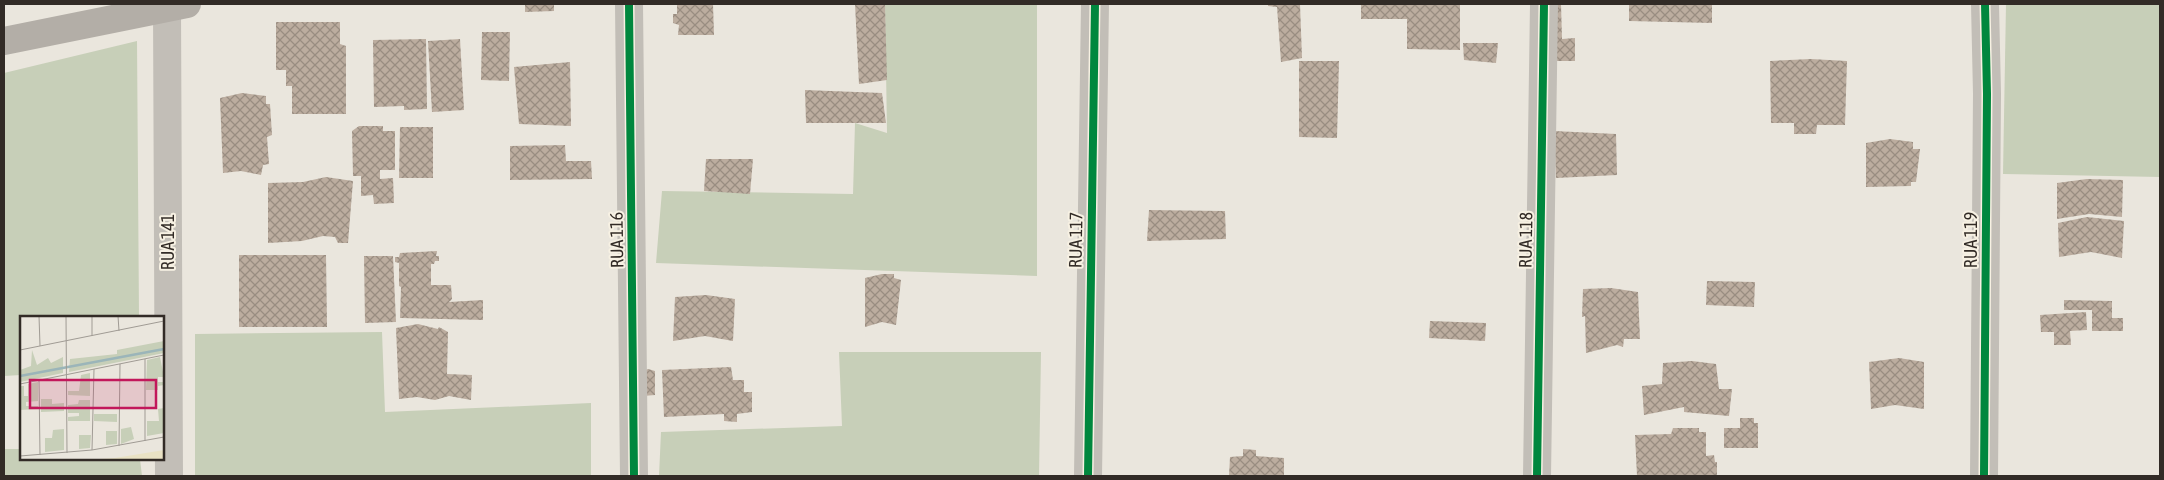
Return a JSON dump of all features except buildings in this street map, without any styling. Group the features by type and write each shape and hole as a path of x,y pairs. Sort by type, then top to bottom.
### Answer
{"street":[{"name":"RUA 116","path":"629,4 634,476"},
{"name":"RUA 117","path":"1088,476 1095,4"},
{"name":"RUA 118","path":"1537,476 1544,4"},
{"name":"RUA 119","path":"1984,476 1987,94 1985,4"},
{"path":"4,41 177,6"},
{"name":"RUA 141","path":"169,476 177,6"}],"green space":[{"path":"885,4 1037,4 1037,276 656,263 662,191 853,194 855,123 887,133"},
{"path":"2006,4 2160,4 2160,177 2003,174"},
{"path":"137,41 139,316 20,316 20,375 4,376 4,73"},
{"path":"382,332 385,412 591,403 591,476 195,476 195,334"},
{"path":"839,352 1041,352 1039,476 659,476 661,432 842,426"},
{"path":"4,449 20,449 20,460 140,460 142,476 4,476"}],"cycle path":[{"path":"629,4 634,476"},
{"path":"1088,476 1095,4"},
{"path":"1537,476 1544,4"},
{"path":"1984,476 1987,94 1985,4"}]}
